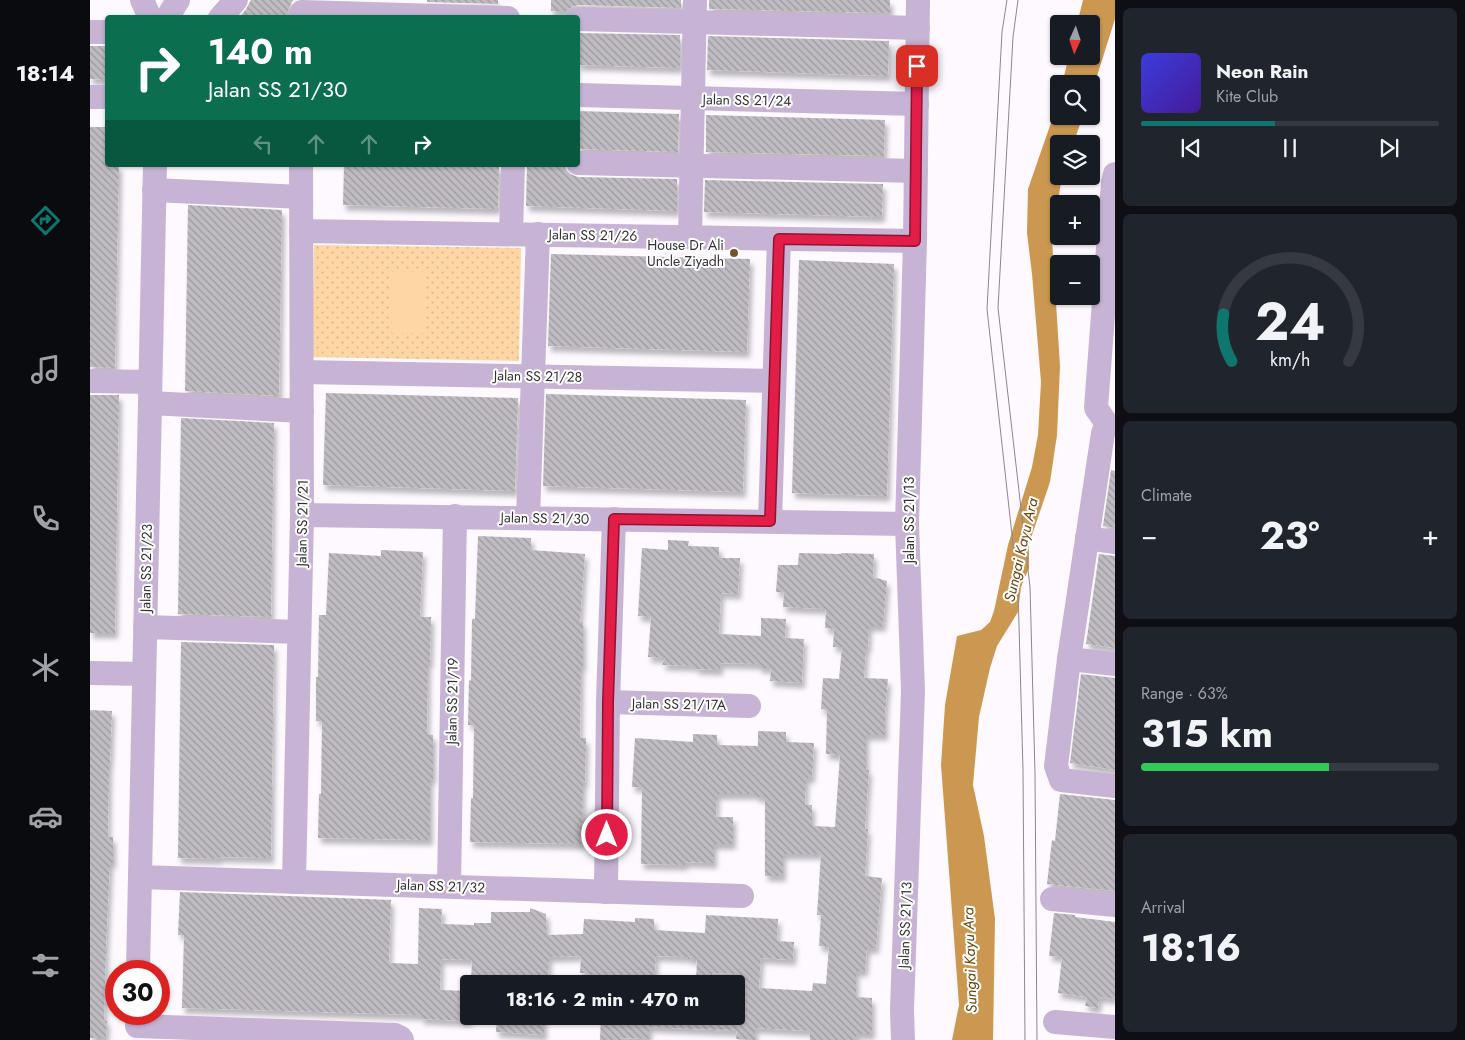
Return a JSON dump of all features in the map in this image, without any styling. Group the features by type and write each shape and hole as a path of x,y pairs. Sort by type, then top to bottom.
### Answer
{"street":[{"path":"142,0 149,15"},
{"path":"169,15 178,0"},
{"path":"223,15 236,0"},
{"path":"507,0 507,15"},
{"name":"Jalan SS 21/13","path":"903,1040 902,1010 913,691 907,524 915,241 918,0"},
{"path":"302,10 430,15"},
{"path":"580,19 695,11 918,28"},
{"path":"690,237 695,11"},
{"path":"90,32 105,32"},
{"name":"Jalan SS 21/24","path":"580,95 917,104"},
{"path":"90,97 105,97"},
{"path":"580,163 916,171"},
{"name":"Jalan SS 21/23","path":"138,960 155,167"},
{"name":"Jalan SS 21/21","path":"294,882 302,515 301,167"},
{"path":"511,234 513,167"},
{"path":"1115,174 1096,408 1111,425 1103,433 1086,538 1068,659 1056,766 1061,780 1115,786"},
{"path":"154,190 301,196"},
{"name":"Jalan SS 21/26","path":"301,230 915,241"},
{"path":"528,518 538,234"},
{"path":"770,521 779,239"},
{"name":"Jalan SS 21/28","path":"302,372 774,381"},
{"path":"90,381 150,393 302,411"},
{"name":"Jalan SS 21/30","path":"302,515 907,524"},
{"name":"Jalan SS 21/19","path":"449,886 455,516"},
{"path":"606,892 608,702 614,519"},
{"path":"1086,538 1115,542"},
{"path":"145,627 299,632"},
{"path":"1068,659 1115,664"},
{"path":"90,673 144,674"},
{"name":"Jalan SS 21/17A","path":"608,702 750,706"},
{"name":"Jalan SS 21/32","path":"140,877 742,896"},
{"path":"1052,899 1115,905"},
{"path":"1055,1022 1115,1028"},
{"path":"137,1027 395,1035 402,1040"}],"shaded area":[{"path":"314,245 521,248 519,361 312,357"},
{"path":"391,272 425,272 425,333 392,333"}],"water":[{"path":"1083,0 1115,0 1115,19 1097,75 1064,75 1067,65 1100,65 1100,15 1079,15"},
{"name":"Sungai Kayu Ara","path":"1050,125 1080,125 1076,135 1050,135 1050,185 1061,185 1059,195 1050,195 1050,245 1052,245 1053,255 1050,255 1050,305 1056,305 1060,366 1057,435 1050,482 1029,544 1029,568 1021,587 1018,612 997,646 979,717 973,785 984,836 995,919 993,1040 952,1040 959,1005 941,765 945,705 957,636 981,630 990,622 994,611 1008,545 1032,467 1038,435 1041,382 1027,233 1028,189"}],"building":[{"path":"251,0 293,0 288,11 289,15 241,15"},
{"path":"427,0 498,0 498,4 427,2"},
{"path":"551,0 681,0 681,8 578,5 567,11 551,11"},
{"path":"709,0 890,0 890,13 709,9"},
{"path":"580,33 680,35 680,68 580,65"},
{"path":"708,36 889,41 888,76 707,70"},
{"path":"90,46 105,46 105,80 90,79"},
{"path":"580,111 679,114 678,152 580,149"},
{"path":"706,115 885,120 884,156 706,152"},
{"path":"90,127 105,127 105,167 119,167 115,368 90,367"},
{"path":"344,167 499,167 498,209 343,205"},
{"path":"527,167 565,167 570,174 578,177 677,179 677,211 526,206"},
{"path":"705,180 883,184 882,217 704,212"},
{"path":"188,205 282,210 279,396 185,391"},
{"path":"551,254 750,259 747,352 548,346"},
{"path":"799,260 894,264 887,496 792,493"},
{"path":"326,393 518,398 515,491 323,485"},
{"path":"546,394 746,400 743,492 543,486"},
{"path":"90,395 119,395 115,633 90,633"},
{"path":"181,418 274,423 271,617 178,614"},
{"path":"1111,470 1115,471 1115,528 1103,526"},
{"path":"478,536 531,538 531,550 585,554 580,622 583,622 583,666 581,666 580,738 586,738 582,844 470,842 474,725 468,725 469,680 471,681 472,619 475,619"},
{"path":"668,540 689,541 688,546 719,547 719,558 740,558 738,594 721,593 719,634 761,636 761,618 786,619 785,638 804,639 802,683 770,681 771,668 759,668 759,664 720,663 720,670 696,669 696,666 662,665 665,658 648,657 651,617 638,616 642,548 668,550"},
{"path":"381,550 423,552 420,617 431,617 427,734 433,735 433,779 430,779 430,840 318,838 322,721 316,721 316,677 318,677 319,615 326,615 329,553 381,556"},
{"path":"799,553 874,554 873,577 887,581 883,626 869,626 864,678 888,679 885,735 866,735 866,770 869,770 865,829 868,829 865,876 882,878 876,948 867,948 865,971 856,971 856,997 872,998 872,1034 856,1034 856,1040 810,1040 810,1031 755,1028 755,1040 736,1039 737,1031 649,1027 649,1025 745,1025 745,975 712,973 712,975 696,975 697,959 688,959 688,957 656,956 655,975 587,975 587,973 580,973 581,956 549,957 548,975 471,975 472,960 441,959 440,990 460,991 460,1021 421,1019 421,1015 182,1008 184,935 178,935 180,892 391,900 389,963 418,964 419,908 442,909 441,924 474,925 474,923 491,923 491,912 530,912 530,908 546,914 547,935 583,934 584,919 635,922 635,918 654,919 654,930 705,933 706,915 778,919 777,941 794,942 793,960 761,958 759,988 812,991 813,983 826,984 829,947 819,946 821,915 817,915 821,854 783,854 783,876 765,876 765,797 756,797 756,794 717,794 716,817 733,817 733,844 714,844 714,863 685,862 685,865 641,864 642,787 632,787 635,738 693,742 693,734 717,735 717,745 758,746 758,731 786,732 786,742 814,743 812,778 806,778 805,805 812,805 812,826 835,827 840,755 826,754 827,710 821,709 823,678 839,679 842,647 833,647 834,629 825,628 826,609 783,607 784,592 776,592 778,565 798,565"},
{"path":"1099,554 1115,556 1115,648 1086,644"},
{"path":"181,642 274,645 271,858 178,858"},
{"path":"1081,674 1115,678 1115,770 1070,763"},
{"path":"90,710 112,711 108,837 113,837 113,863 110,863 105,960 104,1020 105,1025 107,1025 106,1038 90,1038"},
{"path":"1060,794 1115,800 1115,891 1047,884 1052,840 1055,841"},
{"path":"1054,913 1115,922 1115,999 1099,997 1098,1008 1085,1006 1087,997 1058,993 1062,957 1049,956"},
{"path":"496,1025 544,1025 544,1035 496,1032"},
{"path":"601,1025 649,1025 649,1039 621,1038 621,1040 600,1040"}],"tram line":[{"path":"1007,0 1002,32 987,309 1018,589 1023,770 1025,1040"},
{"path":"1018,0 1013,37 998,308 1030,587 1035,773 1037,1040"}],"place":[{"name":"House Dr Ali Uncle Ziyadh","path":"734,253"}],"route":[{"path":"607,835 608,702 614,519 770,521 779,239 915,241 917,66"}]}
